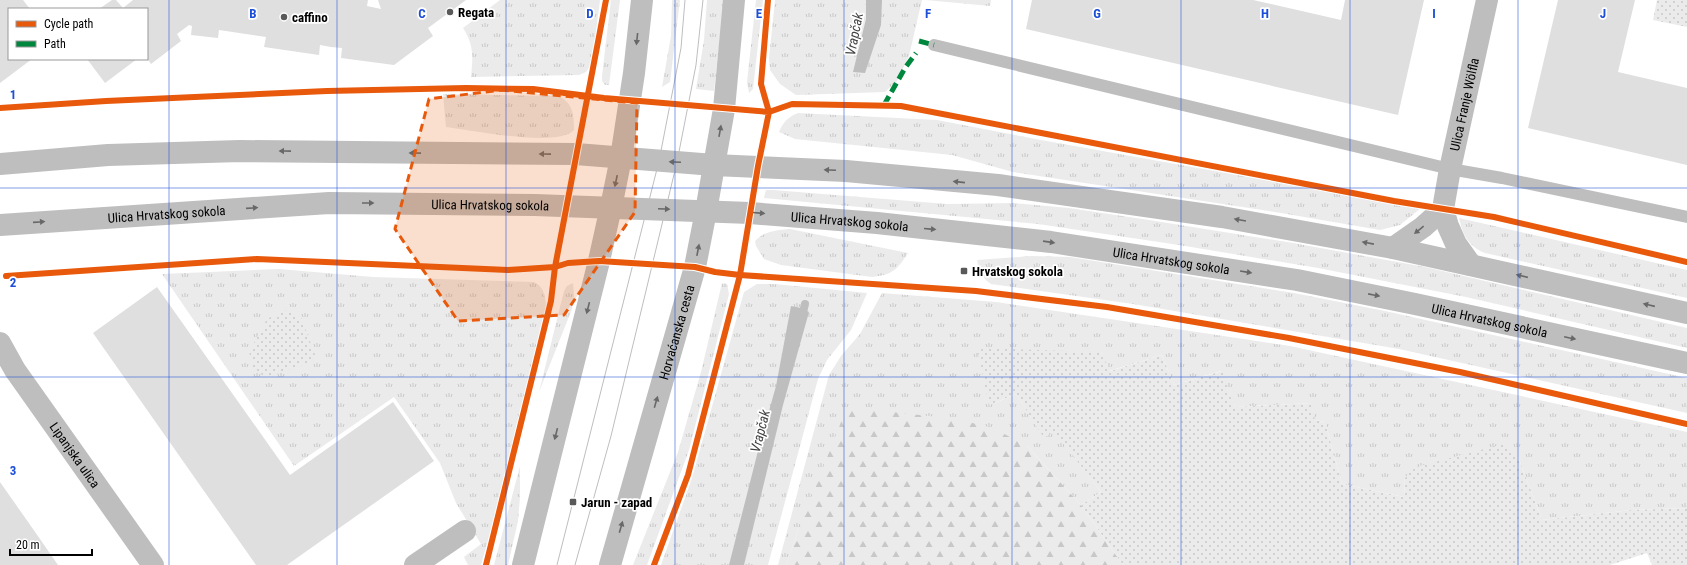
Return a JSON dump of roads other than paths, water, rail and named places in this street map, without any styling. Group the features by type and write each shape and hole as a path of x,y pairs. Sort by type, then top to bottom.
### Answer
{"street":[{"path":"523,565 597,269 611,207 621,158 634,73 642,0"},
{"name":"Horvaćanska cesta","path":"610,565 695,267 724,109 734,0"},
{"name":"Ulica Franje Wölfla","path":"1471,265 1456,244 1448,226 1443,209 1450,169 1487,0"},
{"path":"0,164 108,155 240,151 576,154 714,165 846,171 1006,186 1222,217 1393,248 1687,313"},
{"name":"Ulica Hrvatskog sokola","path":"0,225 329,203 611,207 706,210 877,223 1051,242 1297,280 1415,304 1687,364"},
{"path":"1393,248 1424,227 1443,209"},
{"name":"Lipanjska ulica","path":"0,343 16,370 153,565"},
{"path":"416,565 464,531"}],"lane":[{"path":"934,45 1450,169 1502,178 1687,217"}],"waterway":[{"name":"Vrapčak","path":"801,320 805,304"}],"tram line":[{"path":"557,565 659,161 681,48 685,0"},
{"path":"575,565 611,436 677,162 696,65 703,0"}],"place":[{"name":"Regata","path":"450,12"},
{"name":"caffino","path":"284,17"},
{"name":"Hrvatskog sokola","path":"964,271"},
{"name":"Jarun - zapad","path":"573,502"}]}
